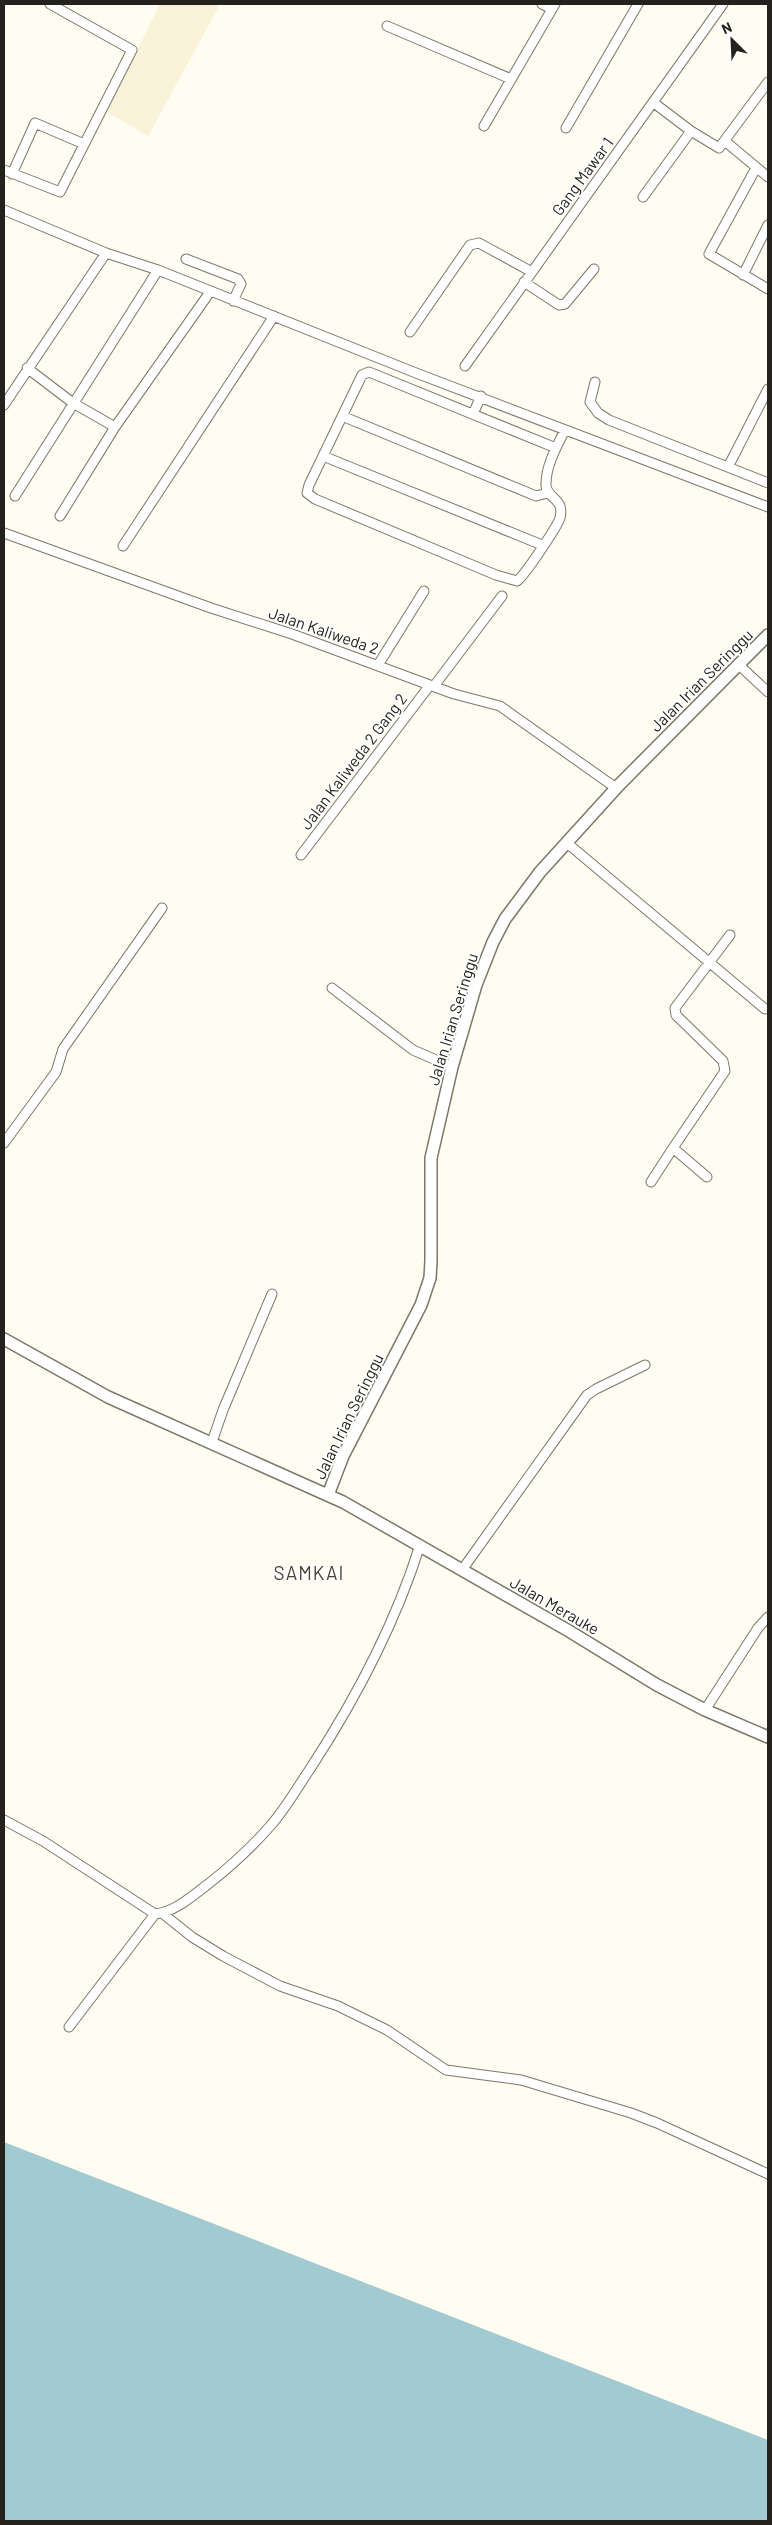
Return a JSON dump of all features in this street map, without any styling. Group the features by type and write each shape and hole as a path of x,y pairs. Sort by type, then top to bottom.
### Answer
{"street":[{"path":"50,4 132,50 60,192 8,172 35,123 84,144"},
{"path":"484,126 553,6 542,4"},
{"path":"566,128 638,4"},
{"name":"Gang Mawar 1","path":"465,366 654,104 723,4"},
{"path":"387,26 511,79"},
{"path":"654,104 691,132 719,148 726,142 768,82"},
{"path":"643,197 691,132"},
{"path":"726,142 768,177"},
{"path":"756,168 709,250 712,257 768,289"},
{"path":"4,210 106,253 158,270 210,292 234,299 565,430 768,507"},
{"path":"743,275 765,240 768,225"},
{"path":"410,332 470,245 479,243 532,272"},
{"path":"4,405 27,368 106,253"},
{"path":"186,259 238,278 241,284 234,299"},
{"path":"15,496 158,270"},
{"path":"524,282 559,305 564,304 594,270"},
{"path":"60,516 115,427 210,292"},
{"path":"123,546 274,316"},
{"path":"27,368 74,403 115,427"},
{"path":"556,448 369,372 362,375 342,416 309,485 309,496 496,576 517,582 527,571 560,517 560,506 548,493 546,484 556,448 565,430"},
{"path":"595,382 590,402 598,413 609,420 768,483"},
{"path":"728,467 768,389"},
{"path":"473,414 480,396"},
{"path":"342,416 536,496 548,493"},
{"path":"323,456 542,546"},
{"name":"Jalan Kaliweda 2","path":"4,533 378,665 454,694 500,706 616,788"},
{"path":"378,665 424,591"},
{"name":"Jalan Kaliweda 2 Gang 2","path":"300,855 502,596"},
{"name":"Jalan Irian Seringgu","path":"328,1495 342,1456 417,1313 430,1278 431,1158 452,1067 476,984 493,942 522,895 566,843 616,788 768,635"},
{"path":"739,665 768,692"},
{"path":"566,843 710,961 765,1010"},
{"path":"4,1143 56,1072 63,1049 162,908"},
{"path":"651,1182 724,1071 723,1061 676,1015 675,1008 730,935"},
{"path":"332,988 413,1050 452,1067"},
{"path":"673,1148 707,1176"},
{"path":"212,1442 272,1294"},
{"name":"Jalan Merauke","path":"4,1339 108,1397 328,1495 420,1545 657,1685 705,1710 768,1737"},
{"path":"462,1570 587,1395 645,1365"},
{"path":"68,2027 159,1914 191,1897 222,1873 257,1840 282,1810 358,1689 405,1592 420,1545"},
{"path":"705,1710 758,1628 768,1617"},
{"path":"4,1820 43,1841 222,1956 280,1986 338,2006 370,2022 446,2070 521,2080 631,2113 657,2122 768,2174"}],"shaded area":[{"path":"160,4 220,4 148,136 107,112"}],"water":[{"path":"4,2142 768,2440 768,2521 4,2521"}],"district":[{"name":"SAMKAI","path":"309,1572"}]}
